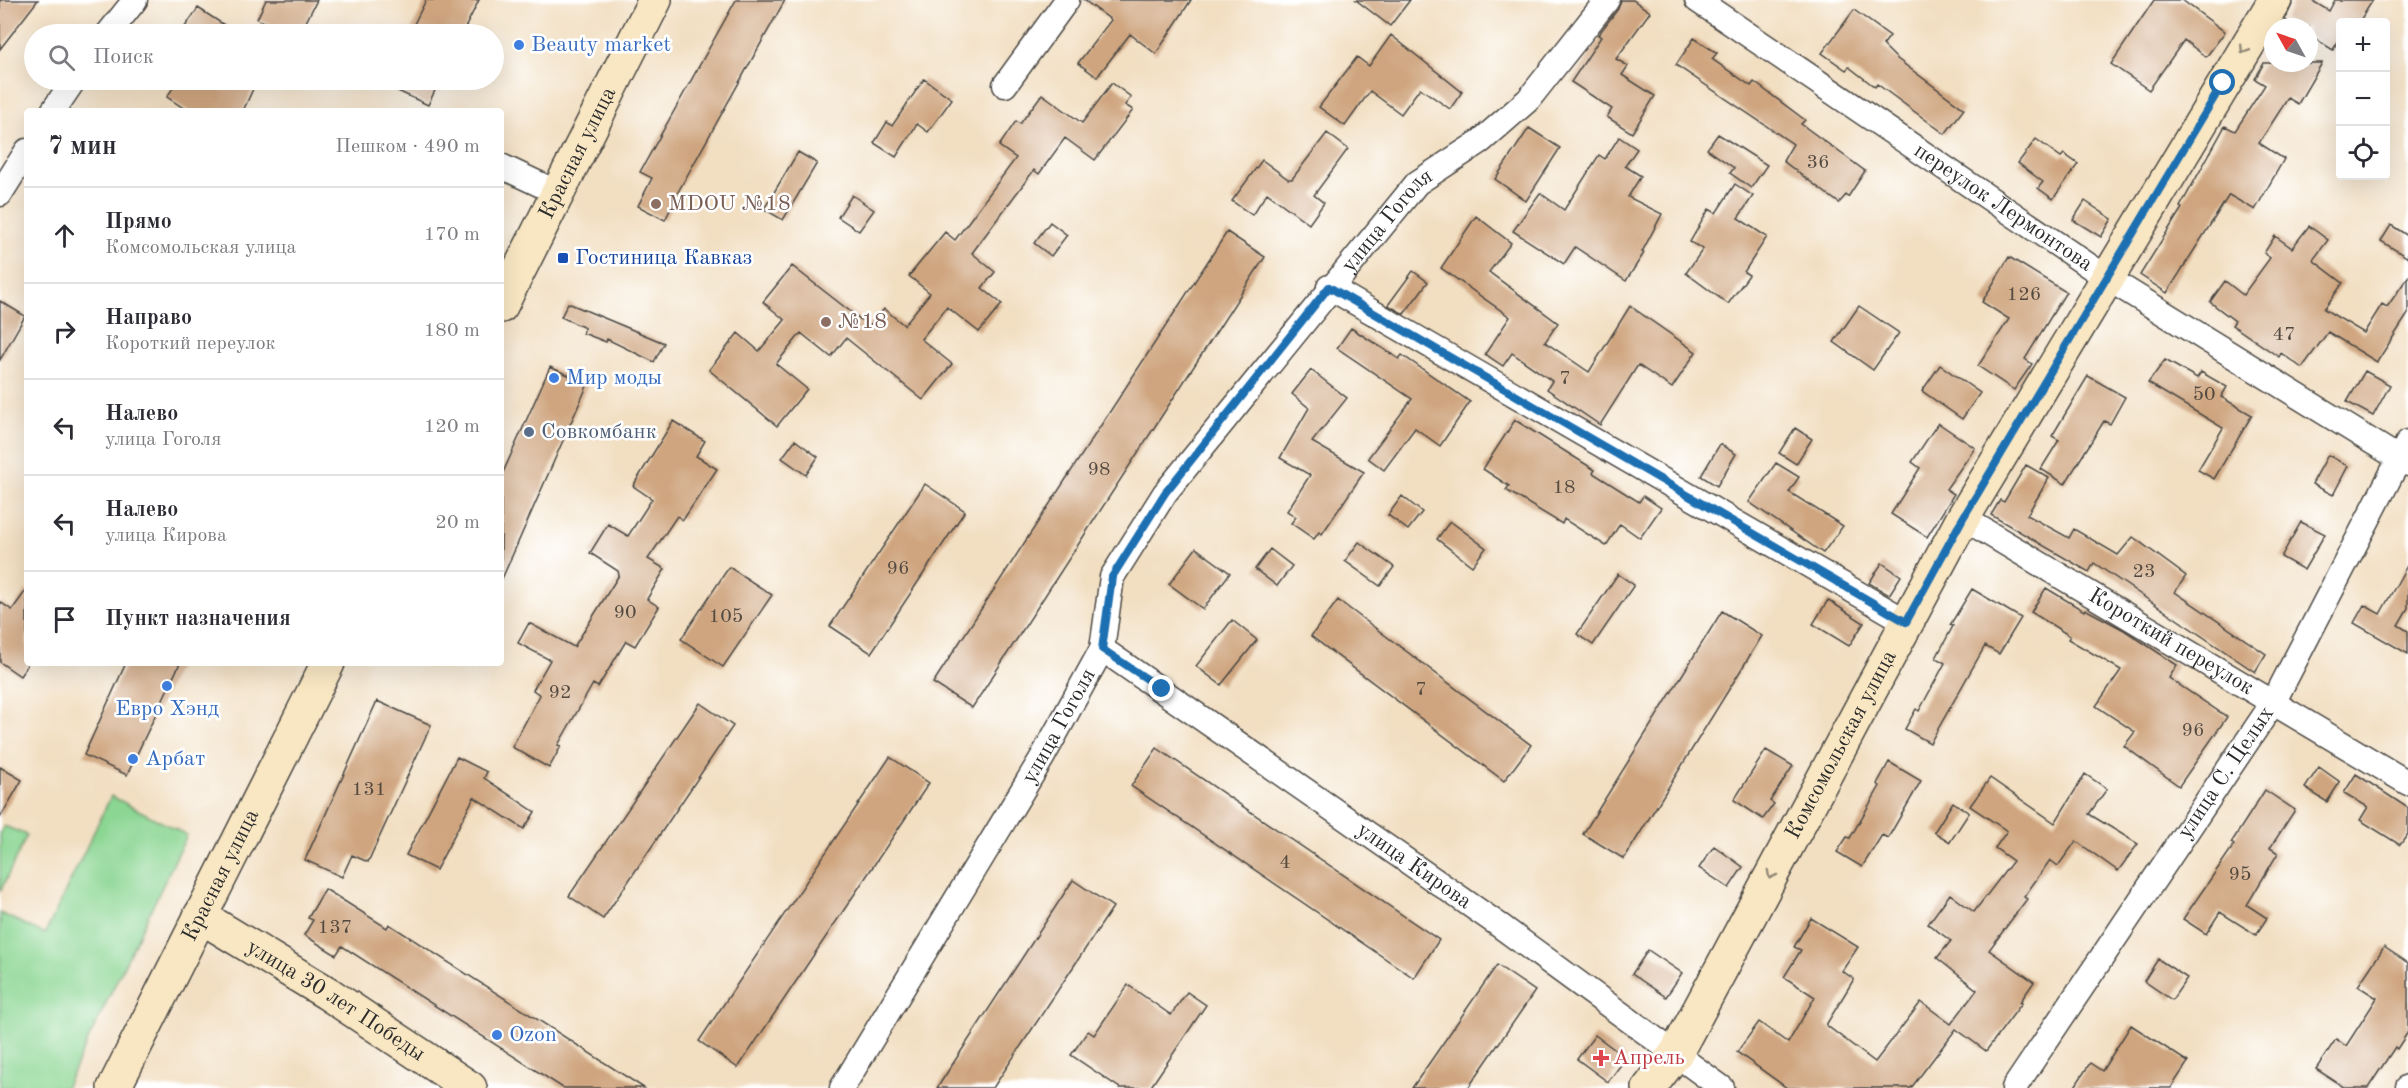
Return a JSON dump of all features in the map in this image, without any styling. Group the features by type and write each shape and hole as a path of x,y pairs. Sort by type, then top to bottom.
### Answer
{"main road":[{"name":"Красная улица","path":"504,300 556,192 655,0"},
{"name":"Комсомольская улица","path":"1649,1088 1676,1053 1963,518 2275,0"},
{"name":"Красная улица","path":"114,1088 326,666"},
{"name":"улица 30 лет Победы","path":"200,916 327,993 470,1088"}],"street":[{"path":"116,24 135,0"},
{"path":"1005,85 1067,0"},
{"name":"улица Гоголя","path":"842,1088 1042,758 1102,649 1112,577 1165,493 1329,287 1417,183 1480,141 1528,100 1607,0"},
{"name":"переулок Лермонтова","path":"1697,0 2107,278 2405,454"},
{"path":"55,108 67,90"},
{"path":"0,194 24,156"},
{"path":"504,167 556,192"},
{"path":"1329,287 1906,622"},
{"name":"улица С. Целых","path":"2014,1088 2273,704 2405,454"},
{"name":"Короткий переулок","path":"1963,518 2408,783"},
{"name":"улица Кирова","path":"1102,649 1499,925 1722,1088"}],"green space":[{"path":"111,796 187,835 65,1088 0,1088 0,913 45,934"},
{"path":"4,826 27,835 0,892 0,834"}],"building":[{"path":"0,0 38,0 0,49"},
{"path":"266,0 317,0 305,24 267,24 257,19"},
{"path":"426,0 479,0 467,24 414,24"},
{"path":"736,0 785,0 673,201 665,220 638,206 652,178 640,172"},
{"path":"1084,0 1191,0 1156,54 1130,34 1097,77 1078,63 1111,20"},
{"path":"1356,0 1410,0 1390,26"},
{"path":"1621,0 1633,0 1650,12 1616,59 1628,66 1622,75 1655,96 1632,133 1607,117 1612,109 1571,82 1601,37 1598,35 1618,9"},
{"path":"2154,0 2182,0 2225,32 2206,57 2184,40 2149,90 2111,64"},
{"path":"2294,0 2311,0 2329,11 2335,0 2373,0 2362,18 2336,18 2336,45 2333,50 2318,41 2318,18 2286,18"},
{"path":"198,8 223,24 187,24"},
{"path":"1854,10 1890,36 1883,45 1896,58 1964,109 1945,134 1877,84 1875,87 1849,67 1846,70 1822,53"},
{"path":"1391,35 1462,92 1450,109 1420,88 1401,114 1370,91 1345,126 1319,107 1357,57 1369,66"},
{"path":"1694,38 1717,53 1712,59 1751,86 1754,82 1765,90 1805,120 1801,124 1865,171 1848,197 1846,195 1839,203 1783,161 1793,144 1676,65"},
{"path":"2264,63 2264,72 2317,72 2298,104 2288,98 2259,143 2284,159 2255,210 2229,195 2167,293 2140,275 2182,208 2180,207 2225,126 2235,131 2265,85 2255,79"},
{"path":"924,79 952,99 928,132 917,124 896,157 874,143 887,122 892,126"},
{"name":"№18","path":"1112,83 1131,97 1125,105 1133,110 1095,160 1065,138 1039,174 1034,170 972,253 995,272 982,288 1002,304 979,332 947,307 921,339 952,364 923,400 846,338 831,357 801,333 776,364 807,389 777,426 709,370 738,333 759,351 785,320 763,302 792,266 869,326 884,309 904,325 930,293 909,276 945,232 955,240 1016,158 999,146 1016,121 1020,124 1042,94 1082,123"},
{"path":"172,90 252,90 244,108 184,108 167,97"},
{"path":"396,90 435,90 428,105"},
{"path":"1529,128 1560,148 1526,201 1495,179"},
{"path":"1327,133 1348,149 1314,195 1324,203 1309,224 1267,193 1252,215 1232,201 1262,160 1288,179 1292,179"},
{"path":"1718,134 1767,165 1751,188 1730,173 1734,168 1707,149"},
{"path":"1619,137 1637,149 1625,166 1641,176 1628,197 1662,214 1642,252 1644,253 1626,281 1575,247 1564,264 1513,231 1540,193 1564,210 1599,155 1605,159"},
{"path":"2036,139 2061,157 2064,154 2078,164 2053,199 2038,188 2043,182 2018,163"},
{"path":"798,152 817,163 783,220 764,209"},
{"path":"1735,184 1753,196 1738,218 1767,237 1744,272 1749,275 1728,304 1686,273 1703,249 1690,242 1709,209 1716,213"},
{"path":"852,195 874,210 859,231 838,217"},
{"path":"2085,201 2112,219 2101,237 2073,220"},
{"path":"1476,216 1511,243 1489,272 1558,323 1545,342 1589,372 1630,306 1696,352 1672,388 1638,365 1600,425 1547,389 1552,381 1512,353 1503,366 1485,354 1510,317 1441,268"},
{"path":"1050,222 1067,235 1051,256 1034,243"},
{"path":"2391,225 2408,236 2408,258 2381,241"},
{"path":"2309,226 2328,240 2313,260 2343,283 2324,309 2364,333 2382,304 2387,307 2408,277 2408,314 2377,362 2328,332 2302,368 2281,353 2279,357 2232,325 2235,321 2210,302 2225,281 2243,295 2270,258 2264,253 2275,236 2292,248"},
{"path":"1227,232 1265,257 972,708 933,683"},
{"path":"2009,257 2066,292 2025,359 2032,364 2014,390 1978,366 2009,319 1982,302"},
{"path":"1413,271 1428,282 1404,314 1388,305"},
{"path":"0,301 24,315 24,318 0,360"},
{"path":"568,303 664,343 654,362 607,339 606,342 583,333 585,328 561,317"},
{"path":"1859,306 1899,333 1873,370 1834,342"},
{"path":"1351,328 1399,359 1402,355 1470,402 1440,446 1415,428 1384,470 1368,458 1412,399 1337,348"},
{"path":"2165,360 2197,378 2201,372 2227,387 2221,397 2252,415 2214,479 2198,470 2223,428 2148,383"},
{"path":"1940,365 1980,393 1962,419 1922,391"},
{"path":"550,367 588,384 504,574 504,470"},
{"path":"1311,370 1347,398 1312,442 1364,472 1322,534 1319,532 1314,539 1291,523 1296,517 1287,511 1310,475 1280,458 1309,408 1292,394"},
{"path":"2365,371 2390,385 2373,416 2347,402"},
{"path":"2088,376 2125,397 2110,424 2104,421 2065,484 2041,469 2059,440 2052,436"},
{"path":"1515,420 1595,470 1593,473 1639,502 1643,496 1661,508 1640,538 1620,524 1606,546 1564,519 1562,524 1506,490 1509,486 1483,469"},
{"path":"673,421 705,441 696,456 717,469 683,520 677,516 648,559 665,569 647,599 659,607 635,646 626,641 598,687 593,684 558,745 561,746 549,768 512,747 540,695 533,690 550,660 518,643 529,623 574,647 619,575 618,571 590,553 608,524 628,536 652,499 633,486"},
{"path":"1938,423 1975,448 1946,489 1954,494 1927,537 1891,514 1920,468 1912,462"},
{"path":"1795,428 1812,439 1796,464 1779,453"},
{"path":"795,440 818,457 806,475 782,458"},
{"path":"1720,444 1736,454 1717,486 1701,476"},
{"path":"2328,455 2348,466 2333,495 2312,484"},
{"path":"1776,463 1799,477 1789,492 1843,526 1823,553 1749,502"},
{"path":"2026,465 2049,478 2027,515 2069,538 2074,529 2118,555 2133,537 2186,576 2175,592 2266,654 2255,672 2094,563 2089,572 1991,515 2000,500 2004,502"},
{"path":"925,484 965,511 871,653 830,626"},
{"path":"1402,496 1422,512 1408,530 1388,515"},
{"path":"1450,521 1486,548 1472,566 1437,539"},
{"path":"2301,522 2325,534 2304,570 2281,557"},
{"path":"1359,542 1394,567 1380,586 1345,561"},
{"path":"1196,548 1230,573 1203,609 1169,584"},
{"path":"1270,549 1292,566 1277,586 1255,569"},
{"path":"1882,563 1901,576 1889,595 1869,583"},
{"path":"2408,564 2408,608 2398,625 2408,631 2408,654 2354,623 2364,605 2380,614"},
{"path":"729,567 772,595 723,667 681,639"},
{"path":"1618,574 1634,585 1593,645 1577,634"},
{"path":"2046,588 2084,611 2085,609 2124,630 2177,665 2169,678 2227,717 2179,786 2124,746 2135,732 2096,706 2121,670 2068,639 2070,636 2031,612"},
{"path":"1972,589 2021,618 1999,654 1985,646 1930,743 1905,729 1916,709 1919,711 1945,663 1936,658 1953,626 1950,625"},
{"path":"24,593 24,666 27,666 20,676 0,662 0,602 12,610"},
{"path":"1338,600 1531,745 1504,781 1311,636"},
{"path":"1828,600 1864,623 1849,646 1813,624"},
{"path":"1722,611 1762,636 1624,859 1583,834"},
{"path":"1232,620 1257,640 1221,685 1196,666"},
{"path":"125,666 179,666 127,775 84,755"},
{"path":"377,701 431,725 368,862 352,855 342,877 305,860"},
{"path":"700,703 733,726 603,919 569,896"},
{"path":"1157,748 1439,940 1414,978 1131,786"},
{"path":"1766,750 1793,766 1770,801 1774,804 1763,819 1734,800"},
{"path":"457,757 487,772 484,778 535,812 524,829 474,797 436,870 406,855"},
{"path":"890,757 929,783 738,1068 699,1041"},
{"path":"1889,762 1921,781 1888,838 1882,835 1862,867 1837,852 1847,837 1850,838 1880,786 1877,784"},
{"path":"0,767 22,780 0,818"},
{"path":"2319,767 2340,782 2327,802 2305,788"},
{"path":"2085,774 2107,789 2089,814 2138,844 2118,871 2076,841 2058,866 2050,860 2024,897 2027,899 1989,950 2034,982 2020,1002 2022,1003 1986,1051 1956,1029 1911,1088 1787,1088 1737,1052 1759,1022 1788,1043 1815,997 1784,977 1801,950 1794,947 1811,918 1858,947 1842,971 1854,979 1826,1025 1875,1062 1921,1002 1951,1024 1977,990 1937,958 1951,941 1928,924 1950,894 1974,912 2013,861 1995,848 2007,831 1970,806 1990,778 2055,823"},
{"path":"2356,774 2408,808 2408,834 2400,845 2360,820 2368,807 2344,793"},
{"path":"2265,790 2295,810 2270,848 2278,853 2247,905 2267,918 2256,935 2220,912 2206,934 2183,919 2234,845 2231,843"},
{"path":"1953,802 1969,813 1950,842 1934,832"},
{"path":"1714,846 1743,867 1729,888 1699,868"},
{"path":"1073,880 1113,907 993,1088 937,1088"},
{"path":"325,889 387,928 389,924 644,1088 563,1088 342,946 336,955 304,935 313,920 308,918"},
{"path":"2384,947 2408,963 2408,1032 2397,1049 2395,1047 2368,1088 2345,1088 2316,1069 2336,1039 2346,1046 2377,998 2358,986"},
{"path":"1648,950 1682,973 1666,997 1632,974"},
{"path":"2158,959 2187,978 2172,1000 2144,981"},
{"path":"1497,965 1535,991 1468,1088 1412,1088"},
{"path":"1128,985 1171,1015 1187,992 1206,1005 1150,1088 1120,1088 1071,1055 1088,1031 1094,1035"},
{"path":"2131,1025 2188,1062 2171,1088 2074,1088 2090,1063 2102,1071"},
{"name":"Апрель","path":"1595,1035 1626,1058 1608,1082 1577,1059"}],"place":[{"name":"Beauty market","path":"519,45"},
{"name":"MDOU №18","path":"656,204"},
{"name":"Гостиница Кавказ","path":"563,258"},
{"name":"№18","path":"826,322"},
{"name":"Мир моды","path":"554,378"},
{"name":"Совкомбанк","path":"529,432"},
{"name":"Евро Хэнд","path":"167,686"},
{"name":"Арбат","path":"133,759"},
{"name":"Ozon","path":"497,1035"},
{"name":"Апрель","path":"1601,1058"}],"route":[{"path":"1162,689 1102,649 1112,577 1165,493 1329,287 1906,622 1963,518 2223,83"}]}
